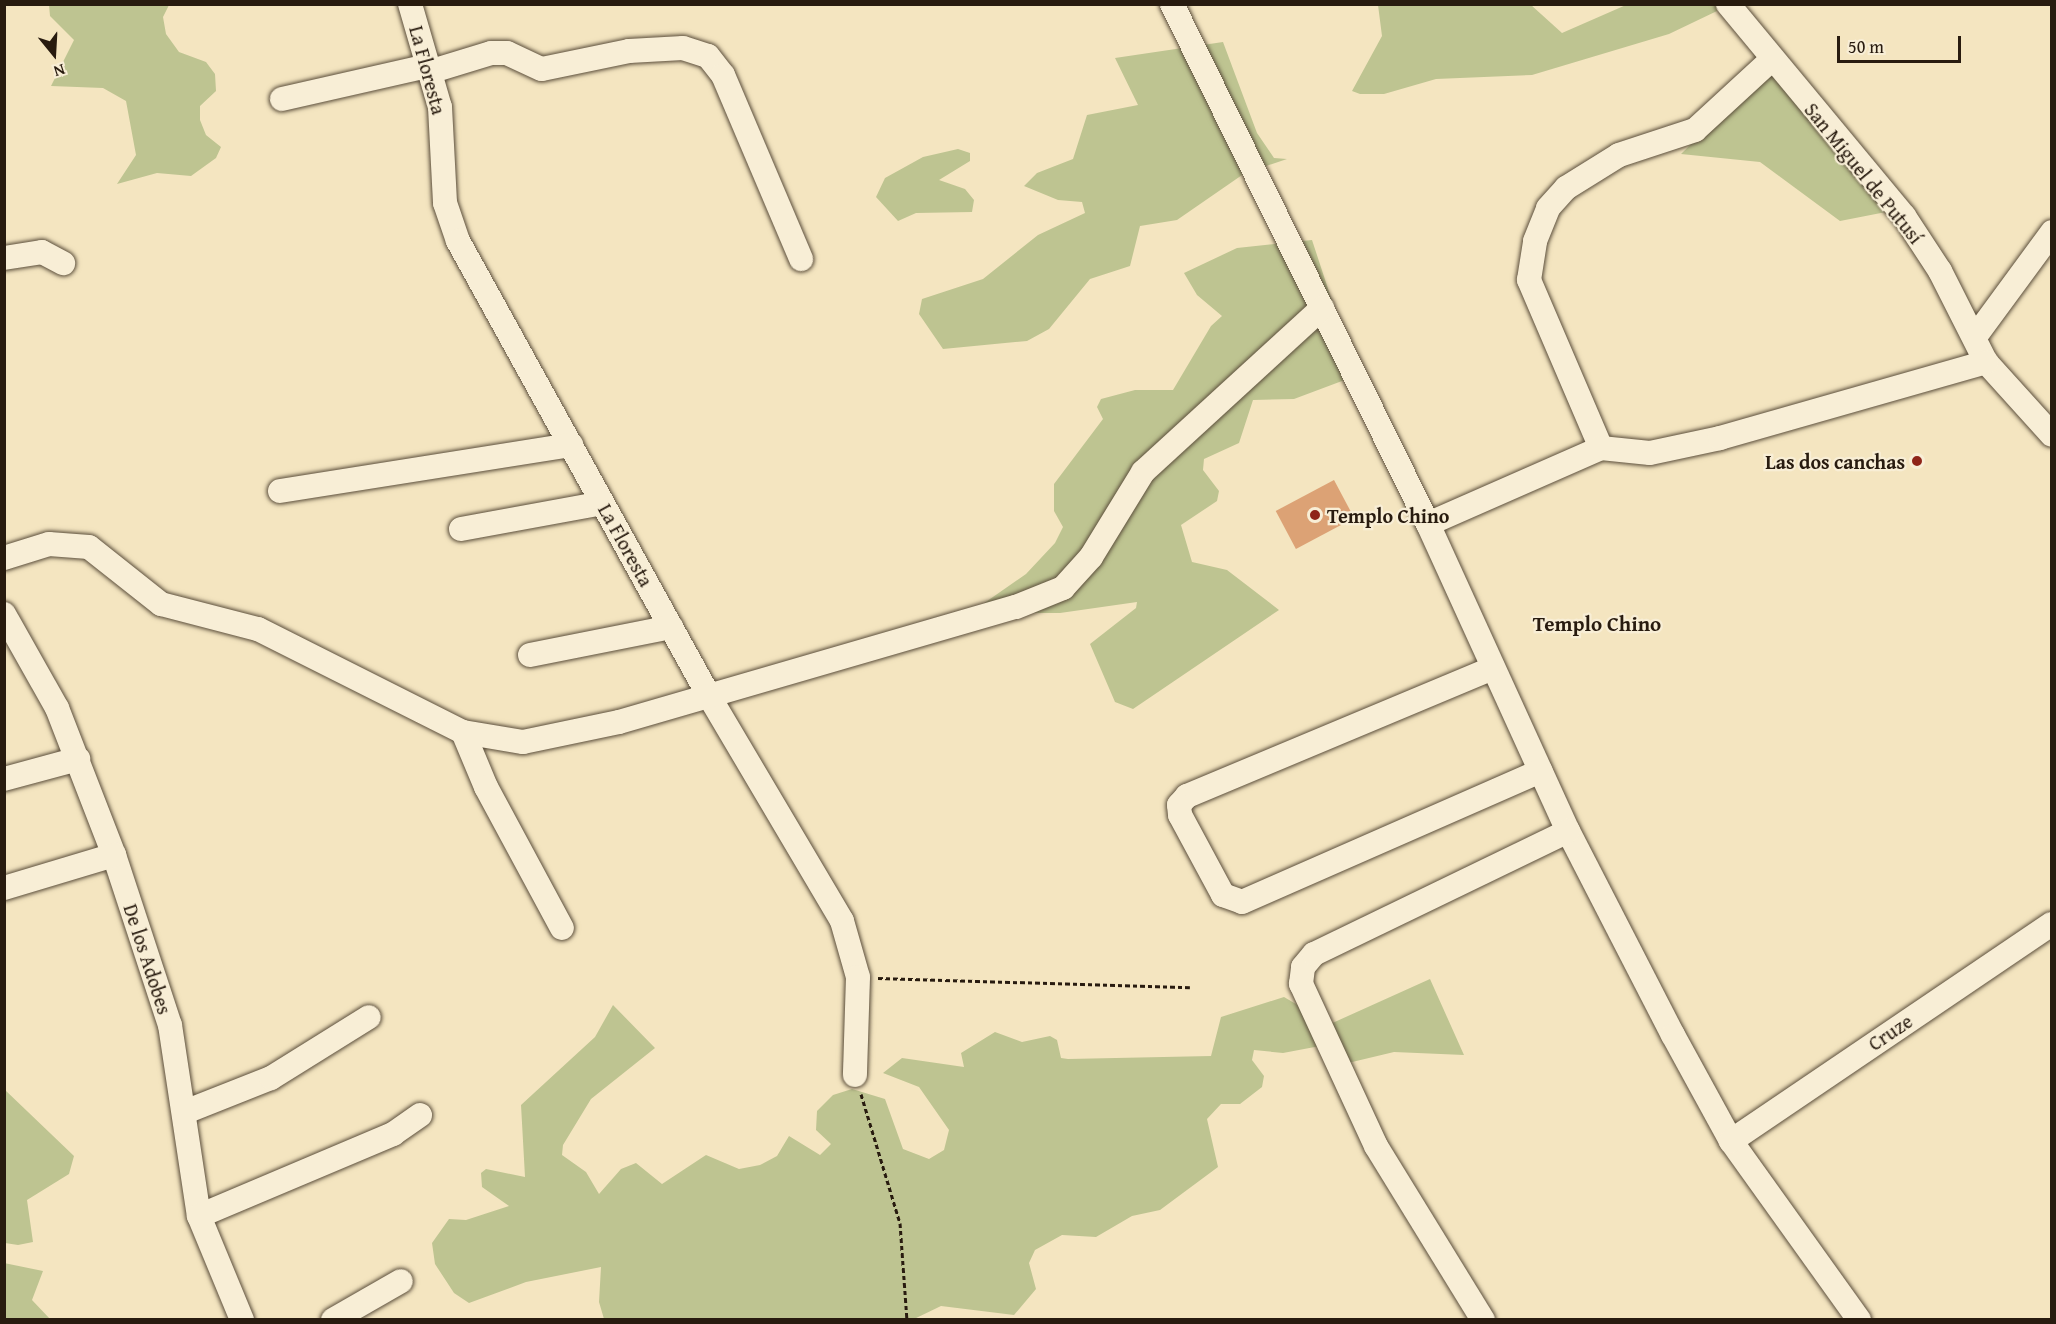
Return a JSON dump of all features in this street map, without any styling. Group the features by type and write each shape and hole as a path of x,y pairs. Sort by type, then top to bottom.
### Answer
{"street":[{"name":"La Floresta","path":"410,4 442,117 445,203 452,225 709,696 842,921 858,977 855,1075"},
{"path":"1172,4 1428,524 1568,831 1731,1141 1859,1320"},
{"name":"San Miguel de Putusí","path":"1728,4 1771,60 1904,216 1975,337 1986,362 2052,435"},
{"path":"282,99 428,69 491,53 507,53 542,69 629,51 683,48 708,56 723,75 801,259"},
{"path":"1601,448 1529,280 1534,241 1548,208 1566,188 1619,155 1695,130 1771,60"},
{"path":"1975,337 2052,232"},
{"path":"4,258 42,252 63,263"},
{"path":"4,558 49,544 89,547 161,604 258,629 463,732 523,742 709,696 1063,588 1091,557 1120,503 1150,465 1322,308"},
{"path":"1428,524 1601,448 1650,453 1720,438 1986,362"},
{"path":"280,490 571,445"},
{"path":"461,529 602,503"},
{"name":"De los Adobes","path":"4,614 57,708 114,855 170,1025 199,1216 242,1320"},
{"path":"530,655 671,627"},
{"path":"1493,668 1187,796 1179,805 1180,815 1223,895 1242,902 1540,771"},
{"path":"463,732 486,787 562,928"},
{"path":"4,779 78,759"},
{"path":"1483,1320 1377,1146 1301,984 1303,967 1314,954 1568,831"},
{"path":"4,888 114,855"},
{"name":"Cruze","path":"1731,1141 2052,924"},
{"path":"185,1112 271,1078 369,1017"},
{"path":"199,1216 393,1134 420,1115"},
{"path":"333,1320 401,1281"}],"path":[{"path":"858,977 1190,987"},
{"path":"855,1075 900,1223 907,1320"}],"green space":[{"path":"1717,4 1717,11 1669,34 1532,75 1436,79 1384,94 1360,94 1352,91 1382,36 1378,5 1531,5 1562,33 1626,5"},
{"path":"49,5 169,5 163,17 166,34 179,52 206,62 215,74 216,91 200,106 200,120 206,135 221,147 216,158 191,176 157,173 117,184 136,155 126,101 103,88 51,86 74,40 50,16"},
{"path":"1223,42 1257,133 1274,158 1287,159 1245,173 1177,220 1140,226 1130,266 1090,279 1049,329 1027,341 943,349 919,314 922,299 983,279 1038,235 1085,213 1082,202 1058,200 1024,186 1037,173 1073,159 1087,115 1138,105 1115,58"},
{"path":"1777,59 1886,212 1840,221 1760,162 1681,154"},
{"path":"958,149 970,153 970,161 939,180 965,189 974,200 972,212 916,213 898,221 876,197 885,178 923,157"},
{"path":"1312,240 1338,319 1366,372 1294,399 1253,400 1239,443 1204,459 1203,470 1219,491 1217,501 1181,525 1192,562 1227,570 1279,610 1133,709 1115,702 1090,644 1136,608 1137,602 1060,613 970,613 1026,574 1055,543 1063,527 1054,511 1054,484 1103,419 1097,407 1101,399 1135,390 1173,390 1211,326 1222,316 1197,295 1184,273 1237,248"},
{"path":"1430,979 1464,1055 1394,1052 1348,1063 1328,1025"},
{"path":"1284,997 1301,1007 1320,1046 1283,1053 1254,1050 1252,1060 1264,1076 1262,1087 1240,1104 1221,1104 1207,1119 1218,1167 1160,1210 1132,1216 1096,1237 1062,1235 1035,1250 1029,1263 1036,1289 1014,1315 941,1306 912,1320 604,1319 599,1302 601,1267 526,1282 469,1303 454,1293 435,1264 432,1243 449,1219 466,1220 509,1206 482,1187 481,1173 486,1169 525,1177 521,1105 595,1037 613,1005 655,1048 591,1099 563,1145 562,1155 586,1172 599,1194 621,1169 636,1163 662,1184 706,1155 739,1169 760,1165 777,1156 789,1136 820,1155 831,1144 816,1130 817,1111 833,1095 852,1089 885,1099 903,1149 929,1159 944,1150 949,1130 919,1087 883,1073 902,1058 964,1067 961,1053 995,1032 1022,1042 1050,1036 1057,1040 1061,1058 1068,1059 1211,1056 1221,1017"},
{"path":"4,1089 74,1156 69,1174 27,1200 33,1242 18,1245 5,1243"},
{"path":"4,1263 43,1271 32,1300 50,1319 5,1319"}],"building":[{"name":"Templo Chino","path":"1334,480 1354,518 1296,549 1276,511"}],"place":[{"name":"Las dos canchas","path":"1917,461"},
{"name":"Templo Chino","path":"1315,515"}],"district":[{"name":"Templo Chino","path":"1597,624"}]}
